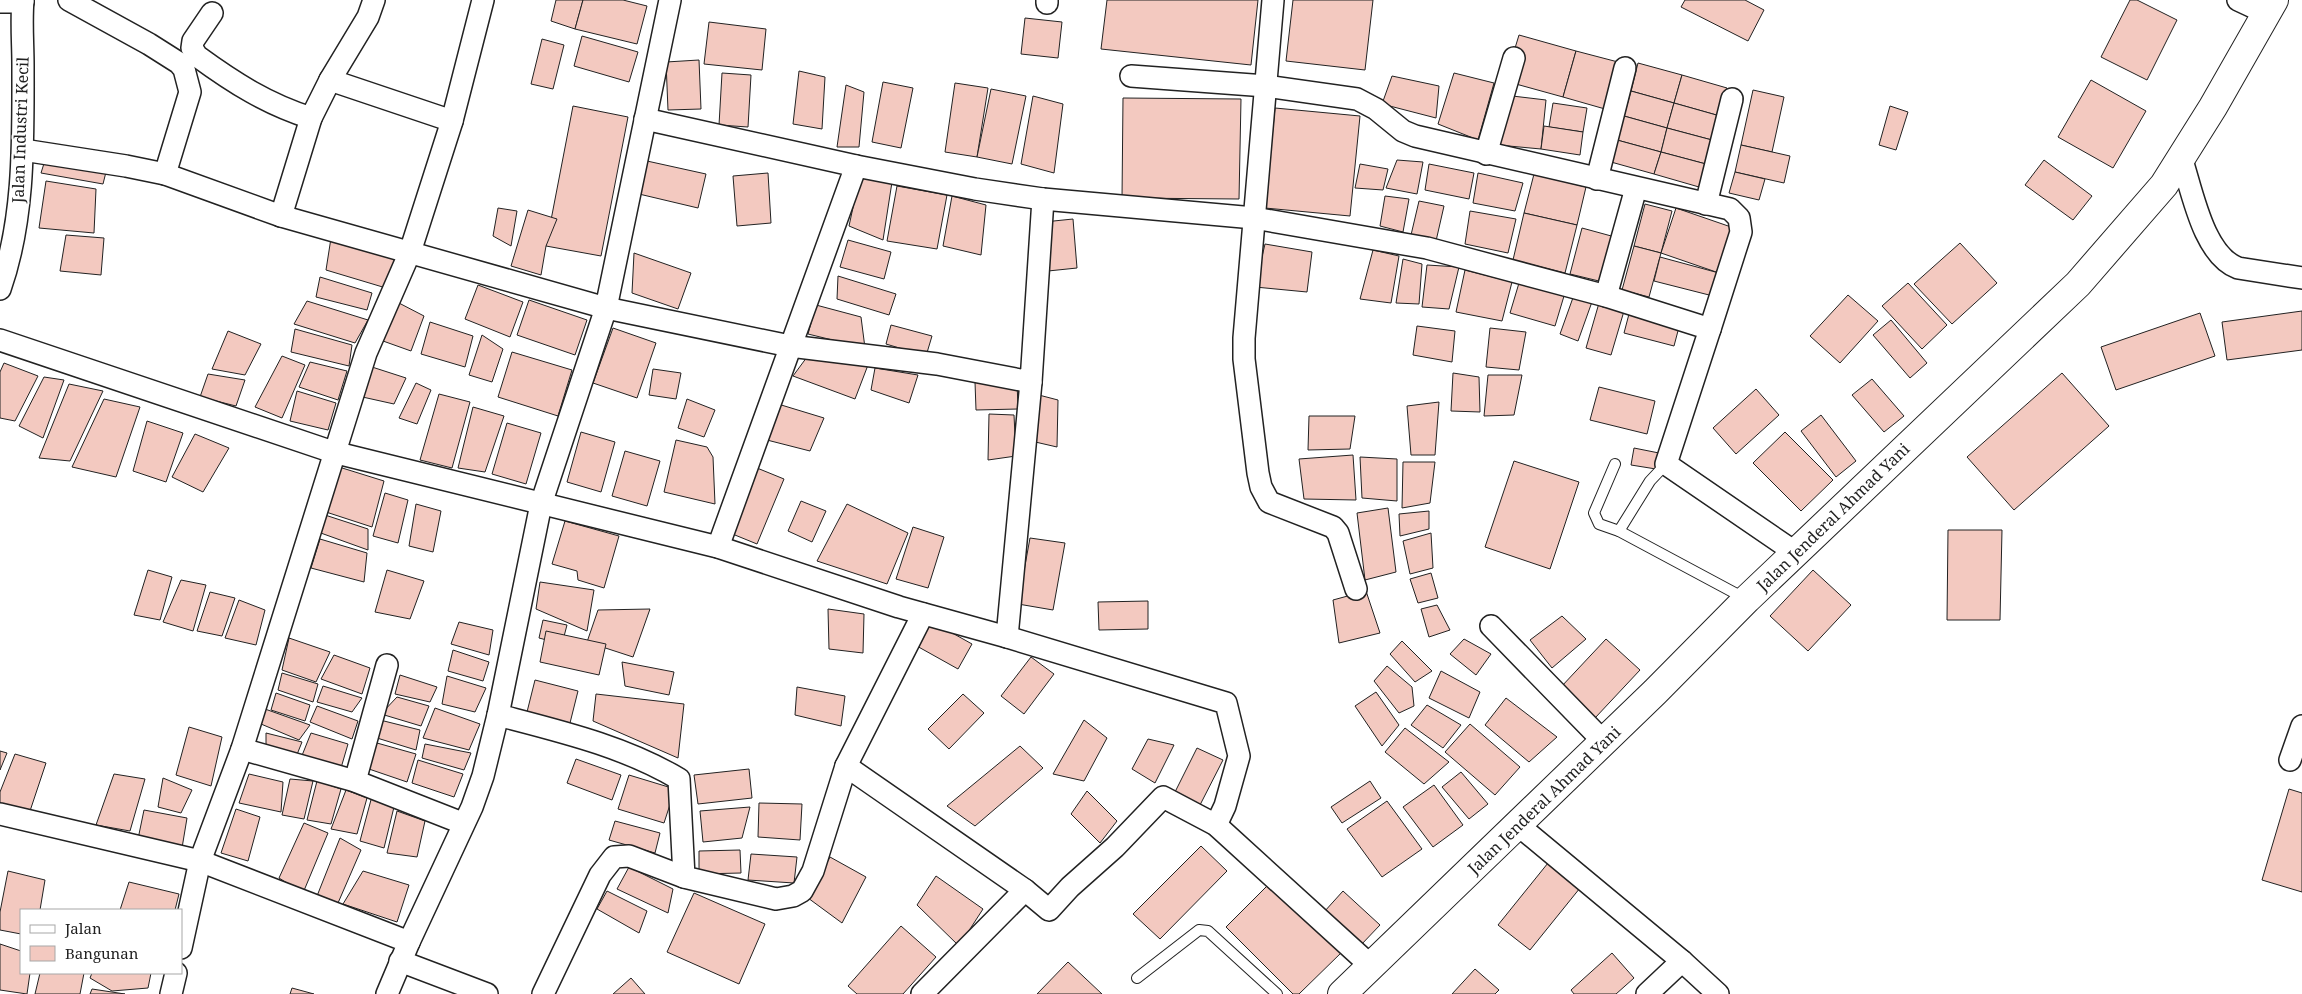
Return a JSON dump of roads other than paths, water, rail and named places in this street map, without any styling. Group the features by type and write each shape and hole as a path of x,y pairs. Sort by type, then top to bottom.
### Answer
{"highway":[{"name":"Jalan Jenderal Ahmad Yani","path":"1342,994 1604,742 1747,599 2078,284 2164,185 2272,5"}],"street":[{"path":"69,0 149,44 179,63 184,69 190,92 165,174"},
{"path":"281,216 311,118 330,80 368,17 374,0"},
{"path":"182,943 200,861 242,749 333,452 366,353 410,252 452,122 483,0"},
{"path":"387,994 462,823 472,807 483,776 498,715 541,504 606,308 670,0"},
{"path":"1273,0 1246,304 1244,359 1261,487 1269,502 1333,527 1338,533 1356,589"},
{"path":"2238,0 2253,7 2272,5"},
{"path":"0,2 23,1"},
{"name":"Jalan Industri Kecil","path":"0,289 10,261 22,150 23,1"},
{"path":"212,13 194,41 192,48 196,56 253,94 278,107 311,118"},
{"path":"1486,154 1514,58"},
{"path":"1597,179 1625,68"},
{"path":"1131,76 1266,86 1358,99 1376,109 1406,133 1486,154 1730,210 1739,218 1741,227 1666,464 1796,553"},
{"path":"330,80 452,122"},
{"path":"1706,204 1732,99"},
{"path":"645,119 946,185 1042,199 1254,218 1427,248 1606,296 1710,329"},
{"path":"22,150 165,174 281,216 606,308 790,346 937,364 1031,382"},
{"path":"2181,157 2203,226 2221,257 2238,268 2302,278"},
{"path":"718,547 856,166"},
{"path":"1606,296 1636,188"},
{"path":"1007,637 1031,382 1042,199"},
{"path":"0,340 333,452 718,547 922,614 1007,637 1226,703 1239,756 1225,806 1216,825"},
{"path":"543,994 600,875 614,857 629,856 684,877 770,898 784,899 802,891 813,871 846,766 922,614"},
{"path":"1491,626 1604,742"},
{"path":"355,781 387,665"},
{"path":"498,715 604,746 666,771 679,779 684,877"},
{"path":"2290,760 2302,726"},
{"path":"242,749 355,781 462,823"},
{"path":"846,766 1025,890 1049,910 1070,887 1115,848 1163,797 1216,825 1370,966"},
{"path":"0,814 200,861 409,942"},
{"path":"1518,825 1682,961 1718,994"},
{"path":"922,994 1025,890"},
{"path":"1647,994 1682,961"},
{"path":"400,962 487,994"},
{"path":"171,994 176,974"}],"lane":[{"path":"1615,464 1594,513 1599,524 1619,531 1747,599"},
{"path":"1619,531 1650,481 1666,464"},
{"path":"1137,978 1199,930 1208,931 1277,994"}]}
